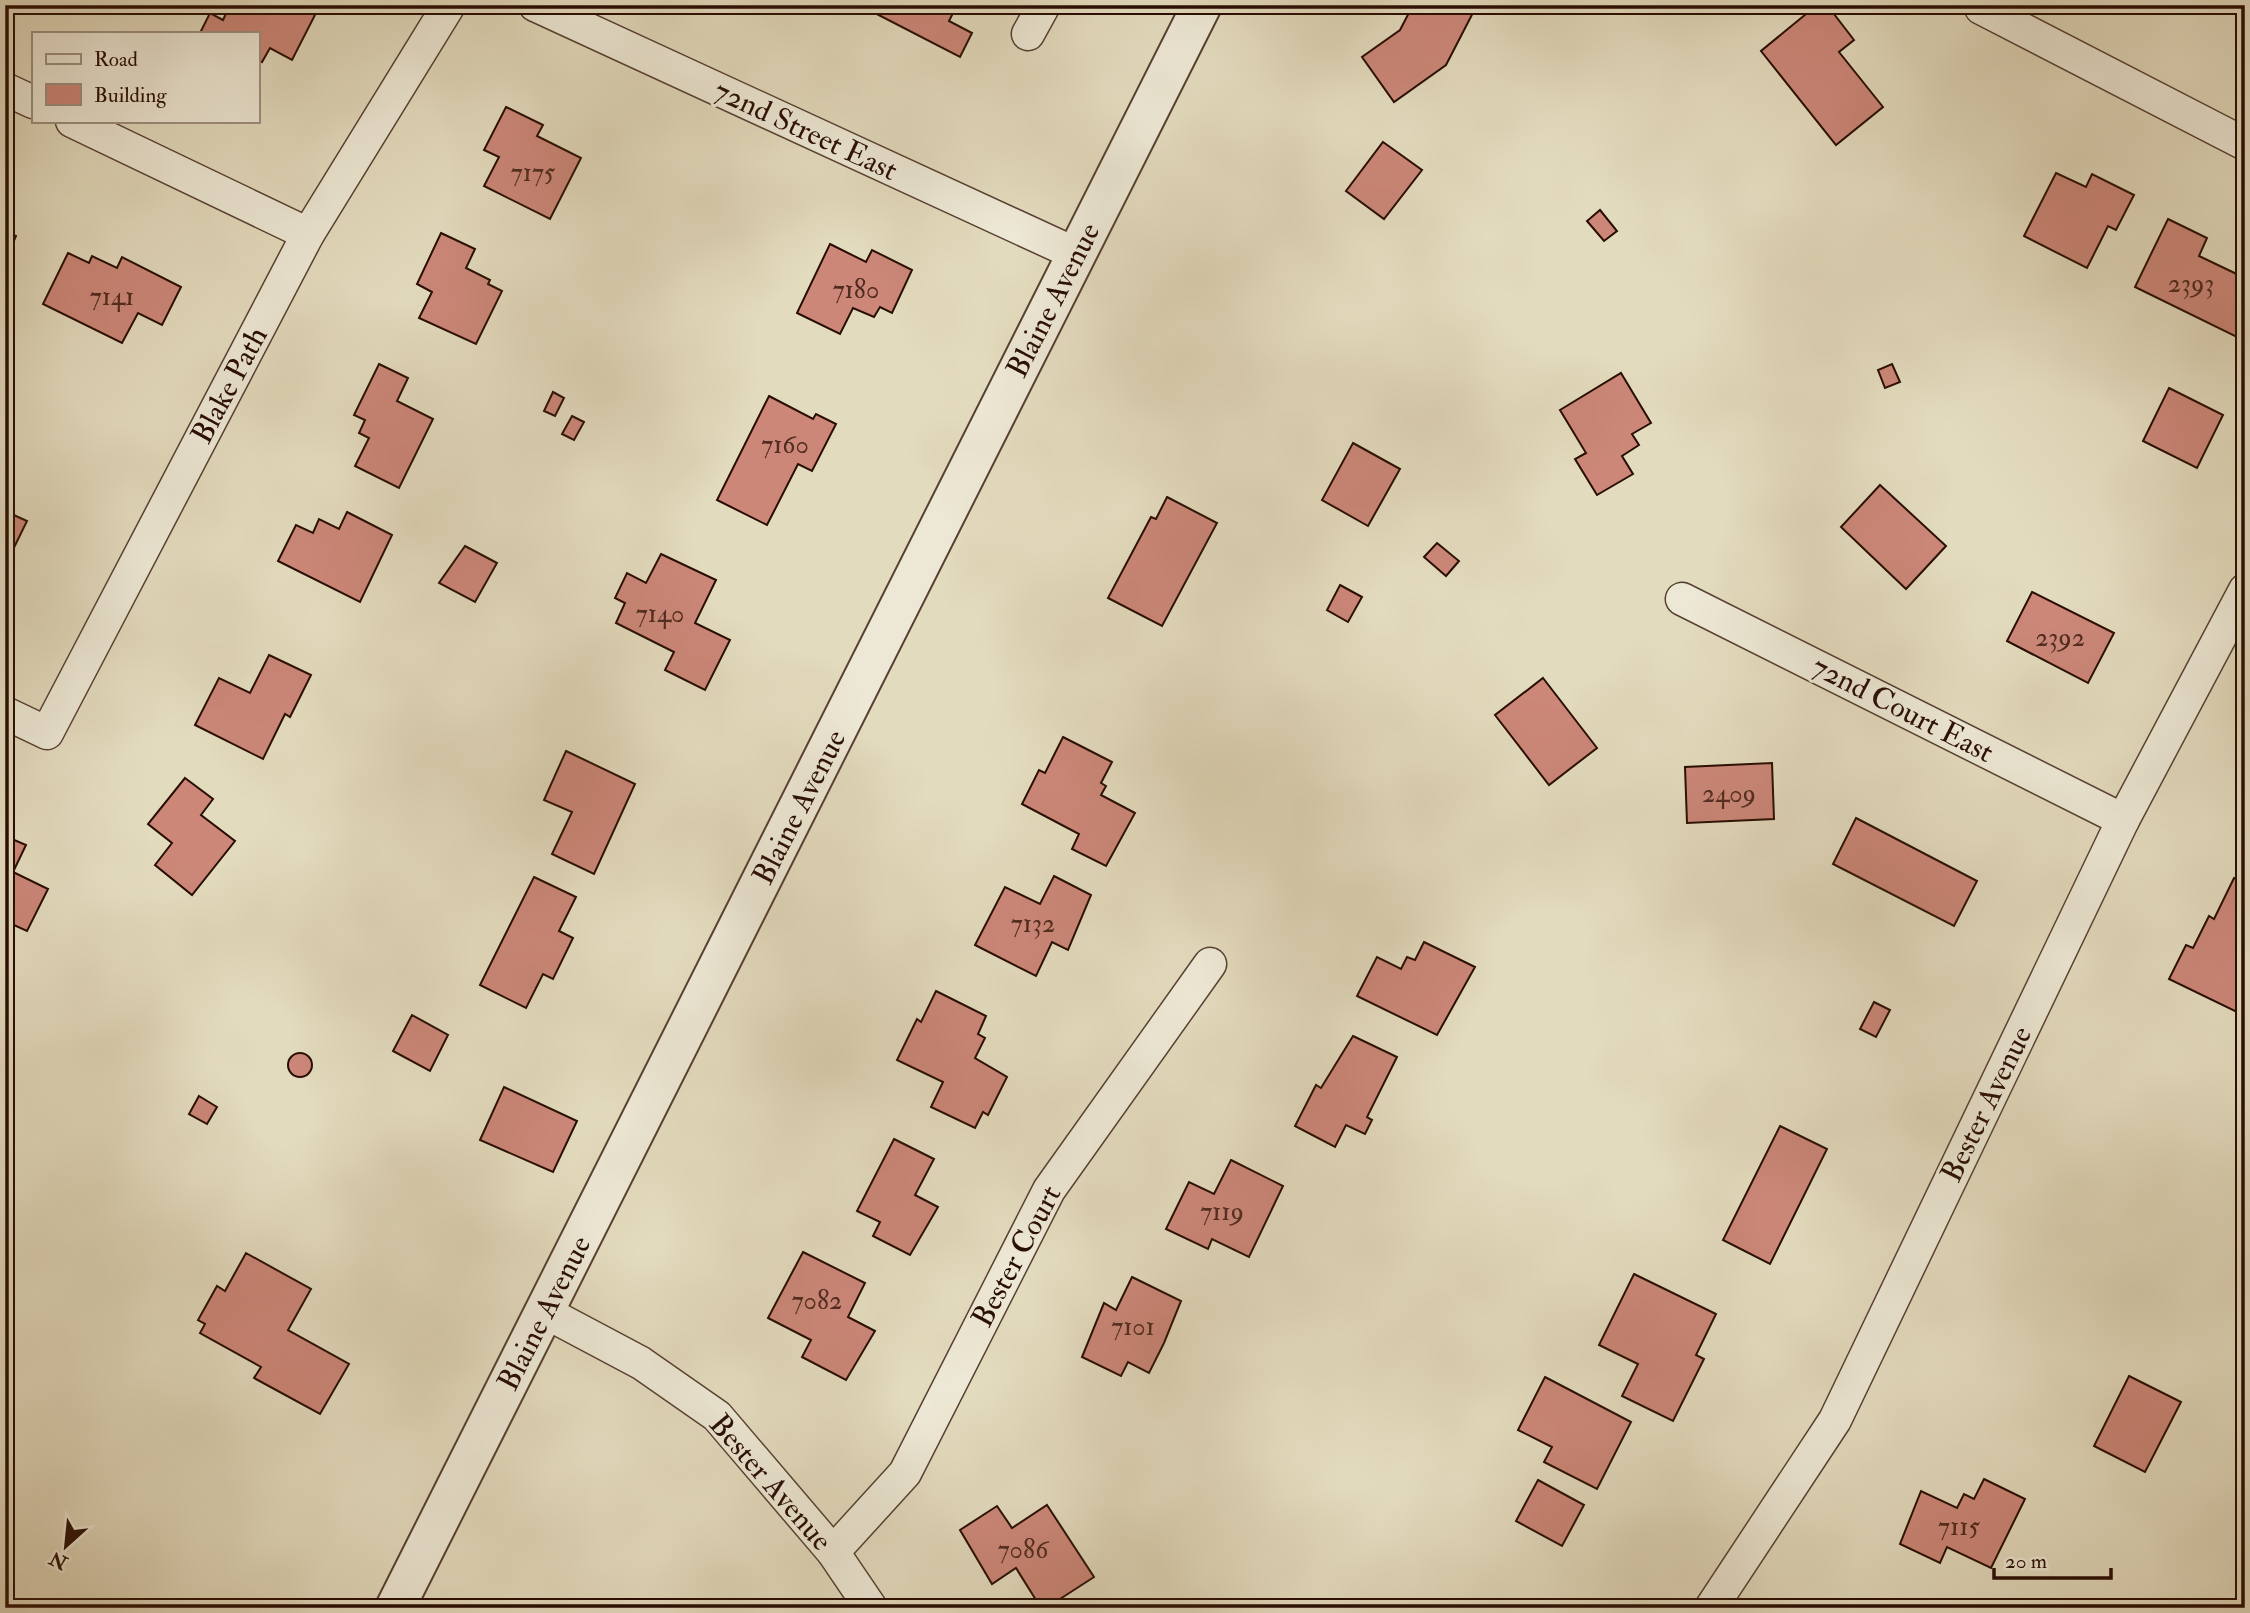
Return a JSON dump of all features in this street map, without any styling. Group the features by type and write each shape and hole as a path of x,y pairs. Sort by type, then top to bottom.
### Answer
{"street":[{"name":"Blake Path","path":"5,713 47,733 308,234 449,5"},
{"name":"72nd Street East","path":"535,5 1076,254"},
{"path":"1028,34 1044,5"},
{"name":"Blaine Avenue","path":"395,1608 1202,5"},
{"path":"1981,8 2245,144"},
{"path":"5,89 32,102"},
{"path":"74,122 308,234"},
{"name":"Bester Avenue","path":"1711,1608 1835,1420 2123,820 2245,590"},
{"name":"72nd Court East","path":"1682,599 2123,820"},
{"name":"Bester Court","path":"833,1552 905,1473 1049,1190 1210,964"},
{"name":"Bester Avenue","path":"545,1312 640,1363 717,1416 833,1552 871,1608"}],"building":[{"path":"230,5 296,5 315,15 292,60 270,48 262,62 259,60 259,32 200,32 210,13 223,20"},
{"path":"869,5 957,5 949,21 972,33 960,57 867,9"},
{"path":"1413,5 1477,5 1446,65 1394,102 1362,57 1400,30"},
{"path":"1817,5 1827,5 1854,40 1839,52 1883,107 1836,145 1761,51"},
{"path":"506,107 543,125 537,136 581,158 550,219 484,186 499,157 484,150"},
{"path":"1383,142 1422,170 1384,219 1346,191"},
{"path":"2056,173 2086,187 2092,174 2134,195 2116,230 2108,226 2087,268 2024,236"},
{"path":"1600,210 1617,231 1604,241 1587,221"},
{"path":"2168,219 2207,238 2199,256 2245,278 2243,340 2135,287"},
{"path":"5,231 16,236 5,262"},
{"path":"441,233 475,249 466,268 490,280 488,284 502,291 476,344 419,318 432,292 417,284"},
{"path":"830,244 866,262 872,250 912,270 892,313 880,307 874,317 853,308 840,334 797,313"},
{"path":"68,253 89,263 92,256 117,268 122,257 181,287 162,325 138,313 122,343 43,304"},
{"path":"379,364 408,378 397,401 433,419 399,488 355,466 369,438 359,433 365,420 354,415"},
{"path":"1892,364 1900,382 1885,388 1878,370"},
{"path":"1621,373 1651,423 1632,434 1639,445 1622,456 1633,474 1597,495 1575,459 1586,453 1560,410"},
{"path":"2169,388 2223,415 2197,468 2143,441"},
{"path":"553,392 564,398 555,416 544,411"},
{"path":"769,396 813,419 816,414 836,424 812,471 798,464 767,525 717,500"},
{"path":"572,416 584,422 574,440 562,434"},
{"path":"1353,443 1400,469 1368,526 1322,500"},
{"path":"1880,485 1946,546 1906,589 1841,527"},
{"path":"1167,497 1217,523 1162,626 1108,598 1151,517 1156,519"},
{"path":"5,511 27,521 5,566"},
{"path":"347,512 392,535 360,602 278,561 296,525 313,533 319,519 339,529"},
{"path":"1437,543 1459,561 1446,576 1424,557"},
{"path":"465,546 497,563 475,602 439,583"},
{"path":"661,554 716,580 695,623 730,640 705,690 665,670 674,652 616,623 625,603 615,598 627,573 646,583"},
{"path":"1340,585 1362,597 1348,622 1327,610"},
{"path":"2032,592 2114,633 2088,683 2007,641"},
{"path":"269,655 311,675 290,717 285,714 263,759 195,725 219,678 250,693"},
{"path":"1543,678 1597,748 1549,785 1495,715"},
{"path":"1063,737 1112,762 1101,783 1106,786 1101,795 1135,813 1106,866 1072,849 1079,834 1022,804 1039,770 1045,773"},
{"path":"566,751 635,784 594,874 552,854 572,812 544,800"},
{"path":"1772,763 1774,819 1687,823 1685,767"},
{"path":"185,778 213,799 201,815 235,841 192,895 155,865 172,843 148,824"},
{"path":"1856,818 1977,881 1954,926 1833,864"},
{"path":"5,836 26,845 13,872 48,889 27,931 14,925 7,940 5,939"},
{"path":"1054,876 1091,895 1068,950 1052,942 1036,976 975,945 1005,887 1040,904"},
{"path":"534,877 576,897 559,931 573,938 553,979 543,974 526,1008 480,985"},
{"path":"2234,878 2245,883 2245,1006 2241,1014 2169,979 2186,945 2193,948 2209,916 2214,919"},
{"path":"1424,942 1475,967 1437,1035 1357,996 1377,957 1401,969 1407,957 1415,960"},
{"path":"936,991 986,1016 978,1034 985,1038 975,1058 1007,1077 988,1115 983,1112 975,1128 931,1107 943,1082 897,1060 917,1019 921,1022"},
{"path":"1874,1002 1890,1010 1876,1037 1860,1029"},
{"path":"412,1015 448,1035 430,1071 393,1051"},
{"path":"1353,1036 1397,1057 1367,1117 1372,1120 1365,1134 1346,1125 1335,1147 1295,1126 1316,1085 1321,1088"},
{"path":"295,1053 305,1053 312,1060 312,1070 305,1077 295,1077 288,1070 288,1060"},
{"path":"504,1087 577,1121 553,1172 480,1140"},
{"path":"199,1096 217,1107 207,1124 189,1114"},
{"path":"1780,1126 1827,1149 1770,1264 1723,1240"},
{"path":"894,1139 934,1159 915,1195 938,1207 910,1255 873,1236 880,1222 857,1211"},
{"path":"1231,1160 1283,1186 1249,1257 1212,1239 1208,1249 1166,1229 1189,1182 1214,1194"},
{"path":"803,1252 865,1283 848,1317 875,1331 846,1380 802,1357 811,1340 768,1318"},
{"path":"246,1253 311,1289 288,1330 349,1364 320,1414 254,1378 261,1367 200,1333 205,1324 198,1320 217,1286 225,1291"},
{"path":"1634,1274 1716,1314 1696,1355 1704,1359 1673,1421 1622,1396 1638,1364 1599,1345"},
{"path":"1132,1277 1181,1301 1149,1373 1128,1362 1121,1376 1082,1357 1104,1303 1116,1310"},
{"path":"2129,1376 2181,1402 2145,1472 2094,1446"},
{"path":"1545,1377 1631,1422 1597,1489 1544,1462 1552,1447 1518,1430"},
{"path":"1984,1479 2025,1499 1991,1568 1947,1547 1940,1563 1900,1544 1921,1491 1957,1508 1964,1494 1974,1499"},
{"path":"1538,1480 1584,1505 1562,1546 1516,1521"},
{"path":"1047,1505 1094,1577 1046,1608 1041,1608 1016,1568 992,1584 960,1530 997,1506 1012,1528"}]}
